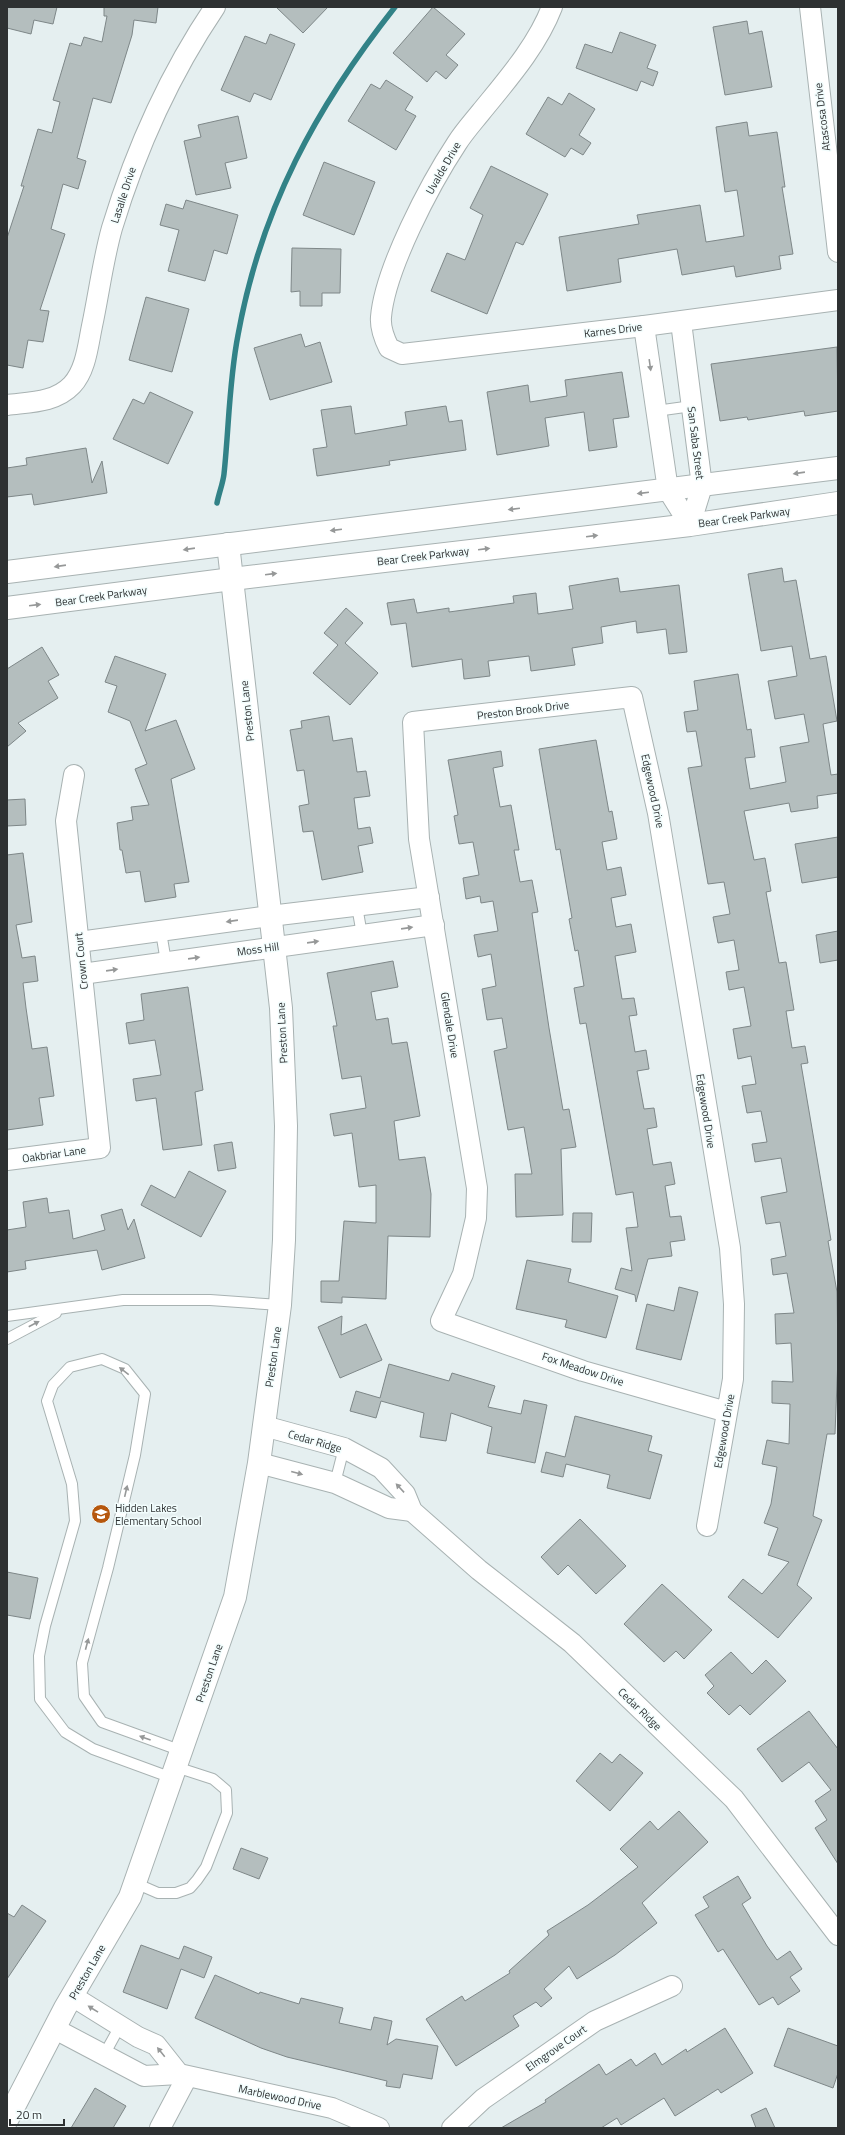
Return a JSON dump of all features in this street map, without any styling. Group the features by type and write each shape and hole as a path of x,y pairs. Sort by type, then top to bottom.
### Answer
{"main road":[{"path":"7,572 838,468"},
{"name":"Bear Creek Parkway","path":"7,608 232,578 690,525 838,504"},
{"name":"Preston Lane","path":"7,2120 72,1996 130,1897 235,1597 259,1463 280,1305 284,1240 286,1126 281,1008 228,544"}],"street":[{"name":"Lasalle Drive","path":"7,405 51,399 72,385 80,373 87,351 112,230 132,165 164,91 199,30 215,7"},
{"name":"Uvalde Drive","path":"389,348 382,333 381,317 385,294 394,267 419,210 457,142 532,45 552,7"},
{"name":"Atascosa Drive","path":"810,7 838,252"},
{"name":"Karnes Drive","path":"389,348 402,354 681,322 838,300"},
{"name":"San Saba Street","path":"681,322 702,486 690,525"},
{"path":"644,326 668,490 690,525"},
{"name":"Preston Brook Drive","path":"413,722 632,697"},
{"name":"Edgewood Drive","path":"632,697 658,813 730,1248 734,1304 733,1379 707,1526"},
{"name":"Glendale Drive","path":"413,722 420,839 477,1188 476,1218 463,1274 441,1321"},
{"name":"Crown Court","path":"74,775 66,821 100,1148"},
{"path":"79,942 270,916 429,897"},
{"name":"Moss Hill","path":"82,974 434,925"},
{"name":"Oakbriar Lane","path":"7,1160 100,1148"},
{"name":"Fox Meadow Drive","path":"441,1321 583,1371 727,1412"},
{"name":"Cedar Ridge","path":"264,1426 344,1448 381,1468 405,1494 412,1512 479,1570 572,1643 734,1799 838,1935"},
{"path":"259,1463 335,1483 389,1508 412,1512"},
{"name":"Elmgrove Court","path":"452,2128 483,2099 595,2021 672,1986"},
{"path":"72,1996 120,2026 156,2045 183,2076 160,2128"},
{"name":"Marblewood Drive","path":"54,2029 144,2076 183,2076 332,2108 379,2128"}],"lane":[{"path":"656,410 692,406"},
{"path":"357,906 362,935"},
{"path":"161,932 166,962"},
{"path":"7,1316 62,1310 123,1300 210,1300 280,1305"},
{"path":"7,1339 62,1310"},
{"path":"135,1883 158,1893 176,1893 190,1888 198,1880 206,1866 227,1813 226,1790 213,1779 176,1765 102,1722 84,1696 82,1663 108,1568 131,1470 145,1394 125,1369 102,1359 70,1366 52,1385 47,1401 72,1484 75,1521 39,1656 40,1699 65,1732 92,1749 176,1765"},
{"path":"335,1483 344,1448"},
{"path":"104,2055 120,2026"}],"building":[{"path":"7,7 57,7 53,24 34,20 31,34 7,28"},
{"path":"104,7 158,7 156,23 134,20 132,35 111,103 93,98 77,158 86,161 78,189 63,184 51,229 65,234 40,310 49,311 43,342 28,340 23,368 7,365 7,238 24,186 21,186 38,129 52,133 60,102 53,100 70,43 81,46 84,37 102,42 107,16 104,16"},
{"path":"276,7 328,7 303,33"},
{"path":"433,7 465,34 446,55 458,65 446,79 436,71 427,82 393,53"},
{"path":"747,21 749,34 762,31 772,87 725,95 713,27"},
{"path":"620,32 656,45 647,68 658,72 653,86 641,81 637,91 576,68 585,44 612,53"},
{"path":"270,34 295,44 271,100 254,93 250,102 221,90 245,36 266,44"},
{"path":"386,80 413,97 405,110 416,116 396,150 348,121 371,84 380,89"},
{"path":"569,93 595,109 579,135 591,143 583,155 571,148 565,157 526,134 548,97 562,105"},
{"path":"238,116 247,158 225,163 231,188 196,195 184,141 201,137 198,125"},
{"path":"747,122 749,136 777,132 785,187 782,187 793,254 779,256 781,269 736,277 734,266 682,275 677,249 618,259 621,282 567,291 559,237 639,224 637,215 700,205 706,242 744,236 737,190 725,192 716,127"},
{"path":"324,162 375,182 354,235 303,215"},
{"path":"491,166 548,194 523,245 516,242 487,314 431,291 447,253 465,260 483,215 470,208"},
{"path":"186,200 238,215 227,254 214,250 205,281 168,271 179,230 160,225 166,204 183,209"},
{"path":"292,248 341,249 340,293 322,293 322,306 300,306 300,291 291,292"},
{"path":"146,297 189,309 172,372 129,360"},
{"path":"301,334 305,347 320,342 332,382 270,400 254,348"},
{"path":"837,347 838,411 805,416 804,411 748,420 747,417 720,421 711,364"},
{"path":"622,372 629,417 613,419 617,447 589,451 584,412 545,418 549,446 497,455 487,392 528,385 530,402 567,396 565,380"},
{"path":"150,392 193,412 168,464 113,439 133,399 144,404"},
{"path":"351,406 355,434 407,425 405,412 446,406 449,422 462,420 466,450 389,461 390,465 317,476 313,449 327,447 321,410"},
{"path":"86,448 92,483 102,461 107,493 34,505 32,494 7,497 7,468 27,465 26,458"},
{"path":"782,568 784,582 796,580 810,659 826,656 837,721 823,724 831,775 838,774 838,793 817,796 818,808 791,812 789,803 744,811 754,860 765,858 771,891 766,892 779,963 786,962 794,1010 786,1011 792,1048 805,1046 808,1063 801,1064 831,1240 828,1241 837,1292 838,1357 835,1434 827,1434 813,1516 822,1520 797,1585 812,1598 778,1638 728,1597 743,1579 762,1594 789,1562 768,1555 778,1528 764,1523 771,1504 777,1467 762,1464 767,1440 789,1444 790,1404 772,1403 772,1381 793,1382 791,1343 776,1344 775,1314 794,1313 787,1273 773,1275 771,1259 786,1256 780,1222 766,1224 761,1197 787,1192 781,1158 755,1162 752,1144 767,1142 761,1111 747,1113 742,1086 756,1084 751,1056 738,1059 733,1029 751,1026 744,987 729,990 726,972 739,970 734,940 718,943 713,917 730,914 724,882 708,884 688,768 702,766 696,731 687,732 684,712 698,710 694,681 738,674 747,730 751,729 755,757 745,758 750,789 786,782 780,747 809,742 804,714 775,719 768,681 797,676 792,646 761,651 748,574"},
{"path":"618,578 620,592 679,585 687,652 669,654 666,629 637,633 636,621 601,627 603,643 572,648 575,665 531,671 529,656 488,661 490,676 464,679 462,659 412,667 406,623 391,625 387,603 414,599 417,613 449,608 449,612 514,603 513,596 536,593 538,614 573,609 569,586"},
{"path":"346,608 363,623 345,643 378,673 350,705 313,673 338,645 324,633"},
{"path":"42,647 59,675 48,681 58,698 18,723 26,731 7,747 7,669"},
{"path":"115,656 166,674 145,731 176,720 195,769 171,779 189,882 174,884 176,897 145,902 140,871 126,873 122,850 120,850 117,823 133,820 131,807 149,805 135,769 147,764 130,721 108,712 117,686 105,682"},
{"path":"329,716 333,741 352,738 357,772 366,771 370,796 354,798 358,829 370,827 373,843 358,846 363,872 322,880 313,831 303,832 299,806 309,804 304,770 297,771 290,730 302,728 301,721"},
{"path":"596,740 609,812 612,811 617,839 602,842 607,870 621,867 626,895 611,898 616,927 631,924 636,952 615,956 622,999 634,998 637,1015 629,1016 635,1052 646,1050 649,1069 637,1071 644,1109 654,1108 657,1127 647,1129 653,1165 671,1162 675,1184 665,1186 670,1217 681,1216 685,1240 670,1242 672,1256 648,1259 636,1302 635,1295 615,1289 621,1268 632,1271 626,1228 638,1227 633,1192 616,1195 586,1023 580,1024 574,988 584,986 578,950 575,951 569,919 572,918 560,849 556,850 539,749"},
{"path":"501,751 503,766 493,768 500,807 511,805 519,850 514,850 520,882 532,880 538,912 532,913 549,1028 563,1110 569,1109 576,1147 561,1149 563,1215 516,1217 515,1174 532,1174 524,1127 508,1130 494,1051 507,1048 502,1018 487,1020 482,989 496,986 491,954 478,957 474,935 498,931 493,901 481,903 480,896 466,899 463,878 479,875 473,842 459,844 454,816 458,815 448,760"},
{"path":"25,799 26,825 7,826 7,800"},
{"path":"838,837 838,877 802,883 795,844"},
{"path":"23,853 32,922 16,925 22,958 35,956 38,981 23,983 26,1008 32,1049 47,1047 54,1096 39,1098 43,1125 7,1130 7,855"},
{"path":"838,931 838,960 820,963 816,935"},
{"path":"393,961 398,987 371,992 376,1020 388,1018 392,1044 407,1042 420,1116 394,1121 399,1160 425,1157 431,1194 430,1237 388,1236 386,1299 342,1297 342,1303 321,1302 321,1281 339,1281 344,1221 376,1223 376,1185 359,1187 352,1133 334,1136 330,1114 366,1108 361,1076 342,1079 333,1026 337,1026 327,973"},
{"path":"188,987 203,1090 195,1092 202,1145 163,1150 156,1098 136,1101 133,1079 161,1075 155,1040 129,1044 126,1023 144,1020 141,994"},
{"path":"232,1142 236,1168 218,1171 214,1145"},
{"path":"189,1171 226,1191 201,1237 141,1205 151,1185 175,1198"},
{"path":"47,1198 49,1213 69,1210 73,1239 105,1230 101,1215 122,1209 128,1230 134,1219 145,1258 102,1270 97,1250 25,1261 26,1269 7,1272 7,1230 26,1227 23,1202"},
{"path":"573,1213 592,1213 591,1242 572,1242"},
{"path":"527,1260 571,1269 568,1282 618,1296 606,1338 565,1327 567,1320 516,1309"},
{"path":"679,1287 698,1292 681,1360 636,1349 647,1304 674,1311"},
{"path":"342,1316 341,1335 366,1324 382,1360 340,1378 318,1327"},
{"path":"389,1364 449,1381 452,1373 495,1386 488,1407 521,1414 524,1400 547,1405 535,1463 487,1453 492,1427 451,1413 446,1441 420,1437 424,1413 381,1401 376,1418 350,1411 356,1391 380,1398"},
{"path":"575,1416 652,1436 648,1451 662,1455 650,1499 607,1488 610,1475 566,1464 563,1477 541,1472 546,1452 565,1457"},
{"path":"580,1519 626,1566 596,1594 568,1565 558,1575 541,1557"},
{"path":"7,1572 38,1578 30,1619 7,1615"},
{"path":"662,1584 712,1630 684,1659 676,1651 664,1662 624,1624"},
{"path":"731,1652 752,1674 766,1660 786,1681 750,1715 740,1705 729,1715 707,1693 714,1686 705,1675"},
{"path":"809,1711 838,1749 838,1864 815,1828 827,1820 815,1801 831,1790 809,1762 782,1782 757,1749"},
{"path":"600,1753 612,1763 620,1754 643,1773 610,1811 576,1781"},
{"path":"679,1811 708,1842 642,1903 657,1923 615,1955 577,1979 569,1966 544,1989 552,1998 541,2007 536,2002 513,2016 519,2026 456,2066 426,2019 462,1996 465,2001 510,1973 509,1971 549,1935 547,1931 588,1905 638,1867 620,1849 650,1821 658,1830"},
{"path":"241,1848 268,1858 259,1879 233,1869"},
{"path":"738,1876 751,1898 742,1904 767,1946 777,1960 790,1951 802,1969 790,1977 800,1991 778,2005 773,1997 759,2005 723,1949 718,1952 695,1915 709,1907 703,1897"},
{"path":"22,1905 46,1921 7,1979 7,1913 14,1917"},
{"path":"141,1945 179,1959 184,1946 212,1957 204,1978 181,1969 167,2009 123,1992"},
{"path":"215,1975 259,1994 260,1992 299,2004 301,1998 343,2008 339,2023 371,2030 374,2017 392,2021 387,2045 396,2039 438,2046 432,2079 403,2074 400,2088 386,2086 387,2081 287,2057 261,2048 195,2018"},
{"path":"725,2028 753,2073 721,2093 718,2089 675,2116 664,2098 621,2125 617,2118 601,2128 501,2128 546,2102 545,2100 599,2064 606,2075 631,2059 636,2066 655,2053 662,2065 686,2049 687,2052"},
{"path":"788,2028 838,2046 838,2073 833,2088 774,2066"},
{"path":"95,2088 126,2106 113,2128 71,2128"},
{"path":"766,2108 775,2128 756,2128 751,2115"}],"waterway":[{"path":"217,503 224,474 235,352 248,289 261,244 277,202 317,121 340,83 395,7"}],"place":[{"name":"Hidden Lakes Elementary School","path":"101,1514"}]}
